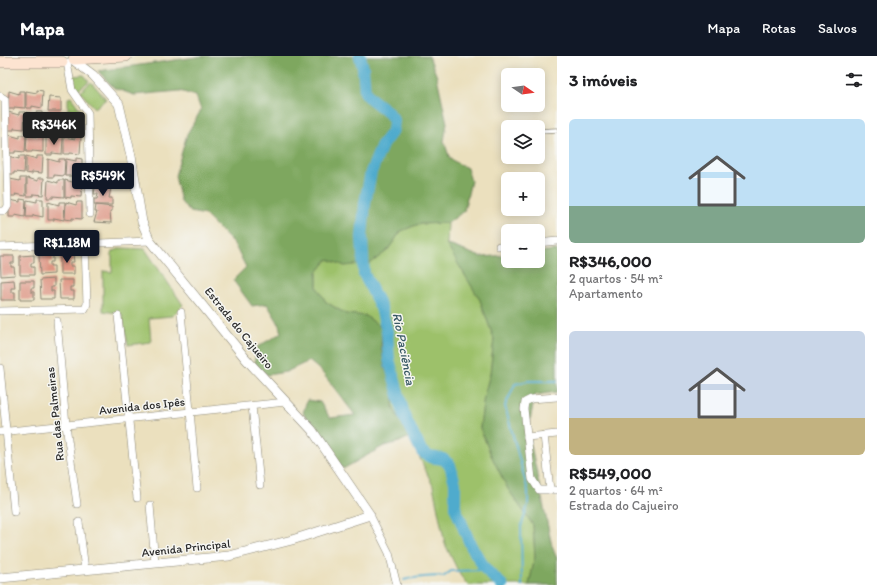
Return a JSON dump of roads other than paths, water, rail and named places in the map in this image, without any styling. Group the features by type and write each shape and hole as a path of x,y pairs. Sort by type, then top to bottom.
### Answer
{"main road":[{"path":"68,60 126,56"},
{"name":"Estrada do Cajueiro","path":"0,62 68,60"}],"street":[{"name":"Estrada do Cajueiro","path":"68,60 93,75 114,97 122,111 142,222 150,241 246,359 312,430 370,515 389,553 397,585"},
{"path":"68,60 72,90 88,113 90,214"},
{"path":"0,96 5,99 8,206 5,211 0,211"},
{"path":"0,247 85,244 114,241 150,241"},
{"path":"545,242 557,241"},
{"path":"0,312 85,309 87,304 85,244"},
{"path":"181,312 197,488"},
{"path":"118,316 137,498"},
{"name":"Rua das Palmeiras","path":"57,321 66,425 77,504"},
{"path":"0,368 3,432 14,512"},
{"path":"544,435 554,490 539,490 535,486 532,479 525,402 531,399 557,397"},
{"name":"Avenida dos Ipês","path":"3,432 286,402"},
{"path":"252,406 260,485"},
{"path":"527,437 557,434"},
{"path":"150,505 155,563"},
{"name":"Avenida Principal","path":"0,578 229,556 258,550 370,515"},
{"path":"80,522 85,570"}],"lane":[{"path":"545,131 557,130"}],"waterway":[{"name":"Rio Paciência","path":"360,56 363,68 365,92 371,99 388,112 394,120 393,130 382,145 371,172 365,203 362,237 364,274 381,308 387,331 389,359 405,418 422,452 430,457 443,459 450,465 455,483 455,507 471,546 486,570 502,585"},
{"path":"522,585 521,527 528,505 528,491 505,406 515,384 528,381 557,381"},
{"path":"404,580 436,576 443,577 451,571 486,570"}]}
